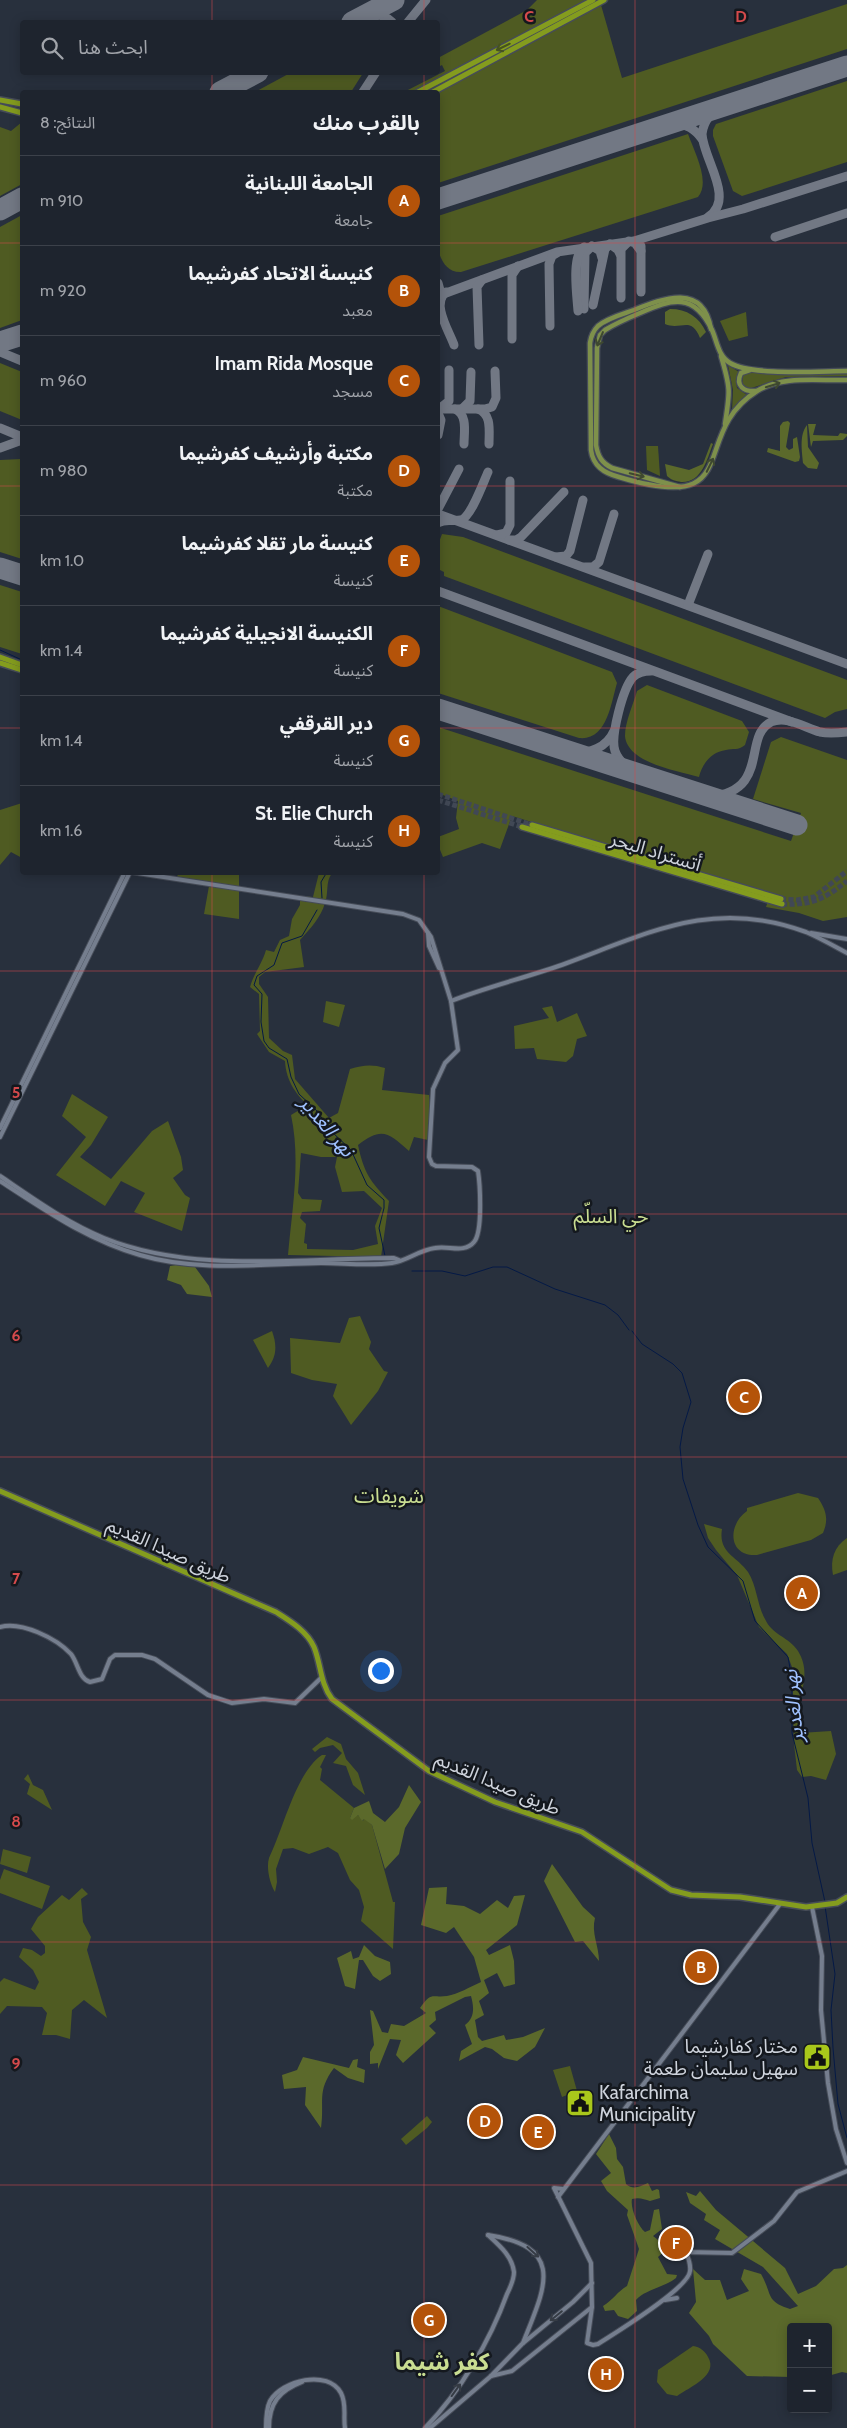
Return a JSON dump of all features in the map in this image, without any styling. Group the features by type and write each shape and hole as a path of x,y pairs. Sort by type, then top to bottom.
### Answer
{"highway":[{"path":"422,90 593,0"},
{"path":"437,90 604,0"},
{"path":"0,100 20,104"},
{"path":"0,107 20,112"},
{"path":"0,658 20,664"},
{"path":"0,663 20,669"},
{"name":"أتستراد البحر","path":"522,826 782,901 532,824"},
{"name":"طريق صيدا القديم","path":"0,1492 276,1612 292,1622 310,1640 322,1677 332,1699 429,1771 495,1802 582,1832 671,1890 691,1895 740,1897 812,1907 837,1903 847,1897"}],"main road":[{"path":"674,296 688,299 700,306 709,318 711,330 728,379 730,397 724,428 713,460 703,477 694,484 672,488 609,474 599,468 593,459 590,445 590,343 593,332 606,321 682,292"},
{"path":"680,487 612,468 600,459 596,445 597,348 600,335 612,325 668,302 684,302 696,308 711,330"},
{"path":"720,353 730,363 754,370"},
{"path":"756,392 743,389 739,381 742,372 754,370 847,371"},
{"path":"724,428 744,402 756,392 786,382 847,380"}],"street":[{"path":"0,1128 124,875"},
{"path":"0,1137 130,875"},
{"path":"0,1181 86,1235 122,1249 160,1260 225,1265 392,1263 428,1249 440,1247 463,1248 475,1241 478,1234 480,1206 477,1170 472,1167 436,1166 429,1157 433,1089 445,1063 458,1050 451,1001 432,954 428,933 422,923 413,916 150,875"},
{"path":"451,1001 558,966 678,923 702,919 759,920 808,933 847,939"},
{"path":"808,933 847,953"},
{"path":"0,1176 47,1208 88,1231 132,1248 165,1256 209,1260 394,1258 399,1260"},
{"path":"0,1627 12,1625 38,1632 70,1654 82,1678 88,1682 98,1681 103,1677 110,1659 122,1654 142,1655 156,1659 208,1695 232,1703 264,1699 291,1704 300,1700 322,1677"},
{"path":"558,2197 780,1904"},
{"path":"812,1907 822,1956 821,2020 830,2096 836,2129 847,2163"},
{"path":"564,2189 554,2188 588,2254 592,2270 592,2307 587,2342 592,2346 598,2344 663,2301 688,2282 690,2271 686,2252 732,2253 774,2221 790,2197 797,2192 847,2171"},
{"path":"425,2428 444,2407 470,2369 498,2320 514,2278 508,2255 488,2235 523,2244 534,2252 544,2268 541,2295 522,2344"},
{"path":"430,2428 491,2376 522,2344 574,2302 592,2283"},
{"path":"663,2301 677,2298"},
{"path":"491,2376 502,2374 519,2366 592,2307"},
{"path":"498,2368 502,2374"},
{"path":"268,2428 267,2410 275,2395 290,2383 306,2381 323,2382 339,2390 345,2405 345,2428"}],"green space":[{"path":"537,0 609,0 601,5 622,78 847,4 847,49 440,182 440,90 408,90 445,71 442,65 440,66 440,57 527,10"},
{"path":"286,75 362,75 352,90 259,90"},
{"path":"847,81 847,162 742,196 733,191 713,136 716,124"},
{"path":"20,124 20,185 0,196 0,127 11,131"},
{"path":"688,134 702,175 702,191 698,197 461,272 453,271 446,266 440,254 440,215"},
{"path":"20,216 20,321 0,328 0,227"},
{"path":"670,309 682,310 692,315 700,322 706,332 700,338 697,331 689,325 671,326 665,324 665,312"},
{"path":"746,312 748,336 729,341 720,321"},
{"path":"0,363 20,371 20,419 0,411"},
{"path":"728,365 739,372 736,381 737,388 747,395 732,411 733,390"},
{"path":"748,372 847,374 847,376 786,377 748,389 742,386 743,375"},
{"path":"788,421 790,423 786,447 789,450 793,448 793,439 797,437 800,457 799,461 795,462 767,452 768,448 780,451 780,426 783,422"},
{"path":"808,424 816,424 813,435 838,436 840,433 847,434 847,436 843,440 813,441 811,447"},
{"path":"807,425 808,447 819,463 817,469 808,468 803,463 802,438"},
{"path":"711,443 713,444 706,463 694,479 681,482 667,476 665,464 689,470 703,464"},
{"path":"646,446 658,446 660,476 647,470"},
{"path":"20,459 20,558 0,552 0,460"},
{"path":"442,534 463,537 847,680 847,709 835,712 825,718 444,576 444,572 440,570 440,540"},
{"path":"0,585 20,591 20,653 0,647"},
{"path":"440,607 612,672 617,683 610,710 602,727 588,737 579,738 440,694"},
{"path":"647,685 742,721 749,732 745,745 738,749 729,749 716,753 705,763 699,777 667,769 634,753 628,745 625,731 637,691"},
{"path":"440,728 791,841 801,813 753,799 771,742 781,737 847,760 847,917 823,921 799,913 766,907 768,901 777,901 778,895 752,890 512,816 500,849 482,843 443,857 440,850 440,836 459,829 456,818 458,801 440,794"},
{"path":"20,804 20,857 11,852 0,865 0,810"},
{"path":"178,875 239,875 239,919 204,914 209,886 173,880"},
{"path":"318,875 331,875 321,913 300,940 304,967 265,972 259,977 259,984 268,997 269,1038 283,1051 292,1055 295,1079 329,1118 338,1113 350,1069 372,1066 385,1068 382,1090 429,1095 428,1140 414,1137 409,1151 385,1134 373,1135 358,1145 369,1176 389,1201 381,1257 288,1255 296,1167 291,1115 301,1109 312,1112 313,1110 293,1088 285,1061 269,1052 257,1034 260,1031 259,994 250,987 266,950 274,952 280,940 289,936 292,919 300,905 300,896 313,897","holes":["301,1153 321,1157 337,1157 335,1167 342,1192 364,1191 382,1208 375,1226 378,1244 353,1250 307,1249 307,1244 304,1243 306,1224 300,1218 302,1212 320,1211 322,1200 302,1199 298,1193"]},
{"path":"326,1001 345,1005 339,1027 323,1022"},
{"path":"552,1006 557,1022 577,1013 587,1036 577,1039 573,1056 566,1062 537,1059 534,1048 515,1049 514,1026 549,1018 542,1008"},
{"path":"72,1094 108,1117 91,1145 80,1157 111,1179 152,1131 168,1121 181,1157 183,1170 173,1178 185,1195 190,1198 182,1231 134,1212 145,1193 121,1181 105,1206 56,1175 86,1137 62,1116"},
{"path":"170,1266 195,1267 209,1286 212,1297 187,1294 181,1285 167,1280"},
{"path":"360,1316 371,1342 369,1349 384,1371 388,1372 378,1391 351,1425 333,1396 337,1384 312,1380 291,1373 290,1338 340,1343 349,1318"},
{"path":"272,1331 275,1350 268,1368 253,1340"},
{"path":"798,1493 818,1498 821,1502 826,1519 823,1533 811,1540 757,1555 740,1551 736,1546 734,1532 736,1524 747,1511 747,1508"},
{"path":"704,1524 722,1529 723,1544 729,1554 748,1572 762,1614 768,1624 794,1646 802,1659 804,1683 798,1714 800,1733 831,1731 836,1754 826,1780 811,1776 802,1777 797,1770 794,1744 792,1667 787,1654 759,1627 737,1575 708,1538"},
{"path":"847,1538 847,1570 833,1575 832,1564 834,1554 839,1545"},
{"path":"327,1737 341,1744 346,1759 358,1773 365,1795 353,1785 346,1766 333,1763 342,1753 333,1745 320,1748 315,1752 312,1749"},
{"path":"322,1755 326,1755 320,1767 322,1769 320,1780 354,1808 350,1818 358,1815 363,1821 364,1818 372,1825 393,1902 395,1902 393,1949 361,1921 364,1907 359,1890 350,1880 338,1853 328,1847 309,1854 293,1848 283,1849 276,1869 277,1882 275,1892 272,1885 268,1871 269,1858 297,1788 313,1763"},
{"path":"28,1774 33,1785 43,1790 52,1810 27,1794 30,1784 24,1779"},
{"path":"409,1785 421,1802 405,1828 399,1854 385,1869 372,1825 364,1819 362,1821 358,1815 352,1820 350,1818 354,1808 369,1801 373,1813 385,1822 399,1807"},
{"path":"3,1849 31,1857 27,1873 0,1864"},
{"path":"552,1864 583,1907 595,1918 594,1929 599,1961 583,1941 575,1942 544,1881"},
{"path":"4,1869 50,1886 42,1909 0,1893 0,1880"},
{"path":"447,1887 446,1904 464,1906 480,1914 497,1900 508,1908 514,1896 525,1895 517,1925 486,1950 489,1955 510,1945 514,1961 515,1984 504,1987 497,1973 484,1980 489,1993 479,2001 484,2015 475,2020 478,2037 482,2041 504,2035 506,2040 523,2037 545,2028 535,2047 517,2061 504,2058 492,2049 485,2047 459,2061 461,2051 472,2044 465,2025 471,2019 473,2004 471,1996 465,1997 435,2012 436,2020 429,2026 436,2033 403,2063 396,2055 401,2040 390,2039 378,2069 378,2063 370,2064 370,2052 374,2045 370,2010 373,2011 382,2032 388,2033 391,2024 404,2026 426,2013 420,2008 430,1997 451,1995 481,1982 474,1957 454,1927 446,1933 421,1925 429,1888"},
{"path":"82,1888 88,1894 81,1899 83,1922 91,1937 87,1950 107,2018 84,2000 72,2010 70,2039 56,2035 42,2035 47,2013 42,2007 7,2006 0,2014 0,1982 4,1978 35,1990 39,1982 33,1970 19,1957 23,1948 32,1950 41,1956 45,1953 45,1946 31,1929 38,1917 62,1895 69,1900"},
{"path":"364,1945 375,1956 390,1962 391,1974 380,1981 373,1976 363,1960 359,1960 355,1989 345,1986 337,1958 351,1951 353,1959 359,1957"},
{"path":"303,2057 349,2068 353,2060 358,2059 357,2067 365,2070 364,2083 348,2078 334,2068 328,2076 323,2090 321,2128 305,2105 306,2087 284,2089 282,2075 297,2070"},
{"path":"570,2066 577,2091 562,2097 553,2070"},
{"path":"427,2116 432,2122 406,2145 401,2139"},
{"path":"609,2134 616,2148 617,2159 623,2167 626,2184 634,2188 648,2183 652,2191 659,2190 660,2198 650,2201 639,2198 632,2199 633,2212 645,2232 650,2230 654,2210 659,2209 662,2229 653,2236 667,2249 658,2257 667,2274 677,2275 676,2278 649,2291 636,2300 637,2311 628,2319 618,2316 614,2310 605,2311 603,2306 627,2286 639,2249 627,2215 628,2210 607,2191 601,2181 611,2173 596,2154"},
{"path":"700,2191 716,2210 785,2268 798,2294 816,2286 834,2269 843,2268 847,2265 847,2373 842,2372 832,2375 832,2323 787,2323 787,2377 747,2376 713,2344 709,2336 689,2313 696,2302 693,2269 705,2280 720,2280 727,2300 749,2291 741,2279 744,2269 761,2274 773,2300 777,2303 790,2309 798,2306 763,2267 715,2239 720,2230 704,2220 706,2214 690,2203 686,2192 696,2196"},
{"path":"693,2346 700,2348 707,2355 710,2369 702,2380 677,2396 667,2394 657,2382 658,2370"}],"waterway":[{"name":"نهر الغدير","path":"0,650 20,659"},
{"name":"نهر الغدير","path":"322,898 321,882 325,875"},
{"name":"نهر الغدير","path":"317,910 302,936 282,943 274,965 257,976 254,985 262,994 261,1022 264,1041 269,1048 287,1059 291,1077 299,1094 316,1110 332,1132 351,1150 367,1185 384,1200 379,1228 385,1256"},
{"name":"نهر الغدير","path":"412,1271 442,1271 465,1276 493,1267 507,1267 555,1289 605,1305 618,1315 629,1330"},
{"name":"نهر الغدير","path":"632,1331 642,1344 673,1364 682,1373 691,1402 683,1428 680,1447 683,1479 698,1525 708,1547 743,1581 755,1621 788,1657 792,1679 792,1733 808,1798 812,1843 825,1902"},
{"name":"نهر الغدير","path":"825,1906 835,1974 831,2010 838,2104 847,2138"}],"taxiway":[{"path":"410,20 426,0"},
{"path":"358,20 373,15 383,16 390,20"},
{"path":"364,90 374,75"},
{"path":"708,217 716,209 719,200 719,189 702,134 709,117 725,106"},
{"path":"665,125 681,124 691,128 702,139"},
{"path":"440,295 557,252 634,241 847,176"},
{"path":"775,237 847,213"},
{"path":"621,298 621,249 629,241 635,243 641,251"},
{"path":"593,305 605,249 610,244 620,254"},
{"path":"584,309 585,253 592,246 600,251 602,258"},
{"path":"641,246 641,292"},
{"path":"578,311 576,267 577,258 584,247"},
{"path":"550,326 549,264 552,256 557,253"},
{"path":"512,339 512,275 518,266"},
{"path":"479,345 477,287 482,280"},
{"path":"446,292 440,303 442,317 454,345"},
{"path":"0,352 20,360"},
{"path":"440,408 449,401 449,370"},
{"path":"440,409 485,409 492,407 496,398 495,371"},
{"path":"462,409 470,401 471,372"},
{"path":"455,409 462,415 464,420 464,444"},
{"path":"478,409 488,419 489,444"},
{"path":"440,418 440,425"},
{"path":"0,428 20,436"},
{"path":"0,448 20,441"},
{"path":"440,505 459,469"},
{"path":"440,522 465,518 473,506 488,472"},
{"path":"497,535 506,533 510,525 510,481"},
{"path":"509,540 516,540 521,537 564,492"},
{"path":"556,557 566,556 570,551 583,500"},
{"path":"585,567 593,567 599,562 614,514"},
{"path":"440,515 847,664"},
{"path":"688,605 708,554"},
{"path":"440,592 792,722"},
{"path":"644,776 635,772 617,756 614,735 618,713 629,683 637,674 651,671"},
{"path":"710,797 729,792 741,784 748,774 758,739 763,729 771,722 777,720 790,721 823,733 847,732"},
{"path":"573,753 592,751 607,741 614,731"}],"runway":[{"path":"356,20 394,0"},
{"path":"440,198 847,66"},
{"path":"224,90 252,75"},
{"path":"0,210 20,199"},
{"path":"0,342 20,336"},
{"path":"0,568 20,574"},
{"path":"440,710 797,825"}],"tunnel":[{"path":"440,795 532,825"},
{"path":"440,801 522,827"},
{"path":"781,899 797,900 814,897 847,871"},
{"path":"782,904 801,904 817,900 847,881"}],"place":[{"name":"Imam Rida Mosque","path":"744,1397"},
{"name":"الجامعة اللبنانية","path":"802,1593"},
{"name":"كنيسة الاتحاد كفرشيما","path":"701,1967"},
{"name":"مختار كفارشيما سهيل سليمان طعمة","path":"817,2057"},
{"name":"Kafarchima Municipality","path":"580,2103"},
{"name":"مكتبة وأرشيف كفرشيما","path":"485,2121"},
{"name":"كنيسة مار تقلا كفرشيما","path":"538,2132"},
{"name":"الكنيسة الانجيلية كفرشيما","path":"676,2243"},
{"name":"دير القرقفي","path":"429,2320"},
{"name":"St. Elie Church","path":"606,2374"}],"district":[{"name":"حي السلّم","path":"611,1216"},
{"name":"شويفات","path":"389,1496"},
{"name":"كفر شيما","path":"442,2362"}]}
